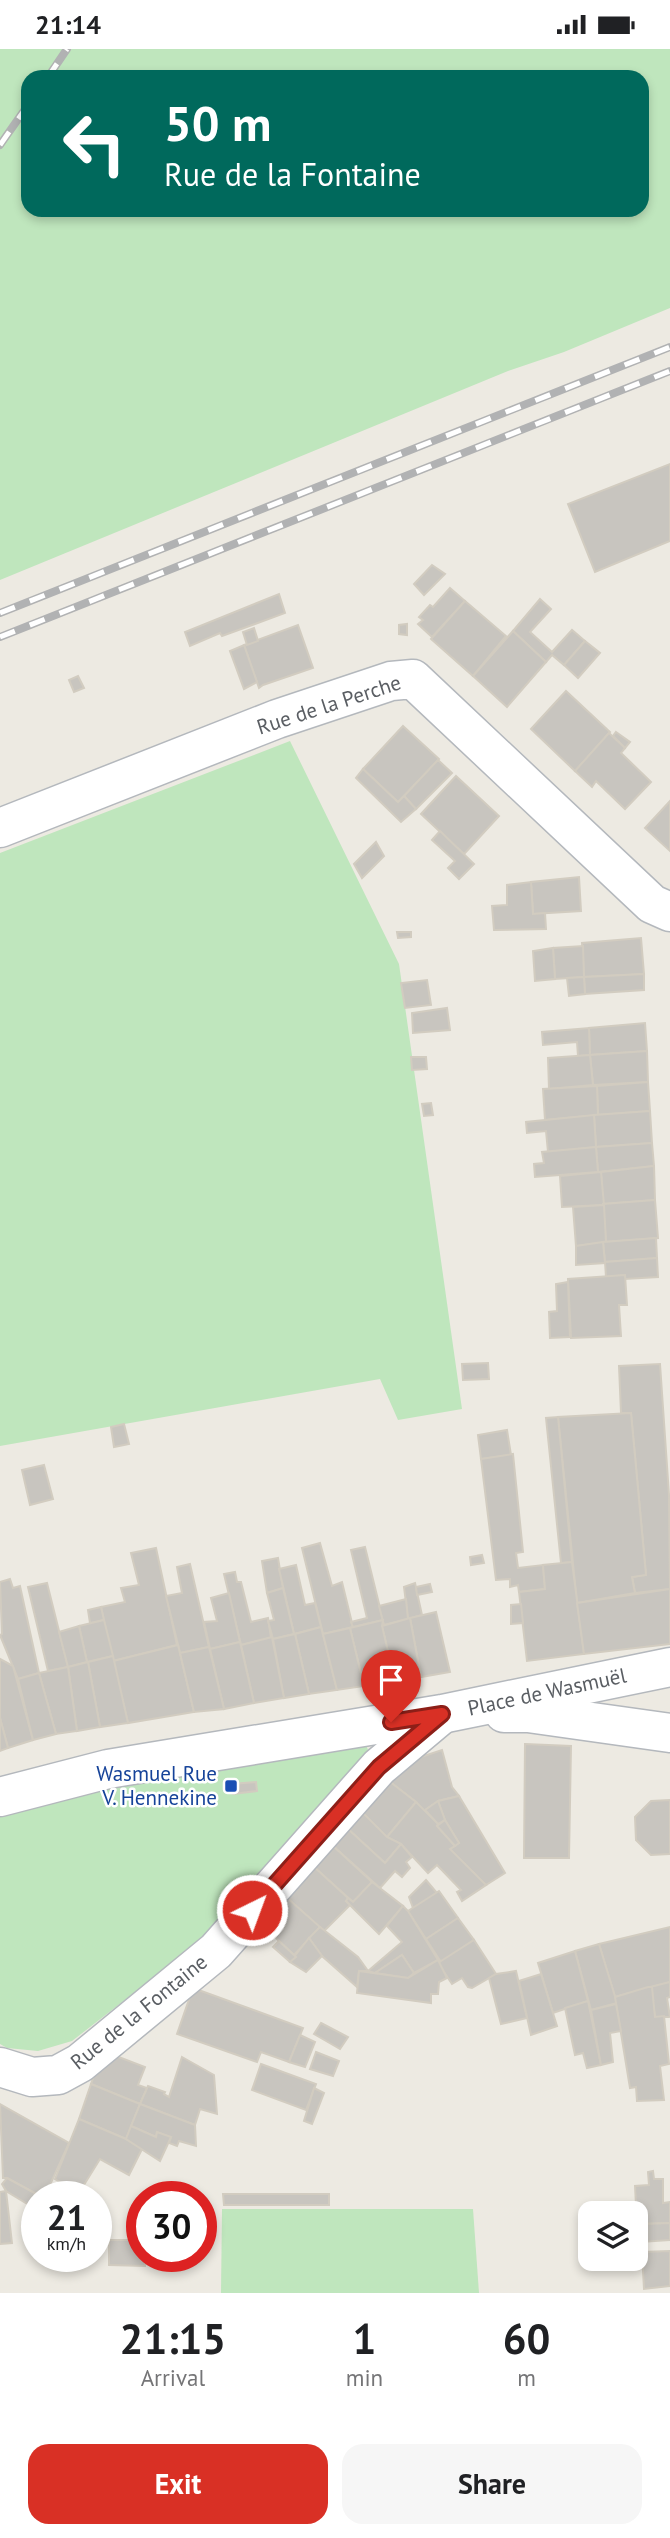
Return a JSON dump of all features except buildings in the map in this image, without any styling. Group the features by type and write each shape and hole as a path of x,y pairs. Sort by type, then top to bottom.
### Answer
{"street":[{"name":"Rue de la Perche","path":"0,828 277,719 391,681 413,679 652,904 670,912"},
{"name":"Place de Wasmuël","path":"442,1714 670,1667"},
{"name":"Place de Wasmuël","path":"442,1714 528,1713 670,1733"},
{"path":"0,1797 108,1769 442,1714"},
{"name":"Rue de la Fontaine","path":"0,2067 32,2077 58,2075 80,2063 216,1951 379,1767 442,1714"}],"green space":[{"path":"0,49 670,49 670,308 564,352 508,371 0,580"},
{"path":"290,741 399,964 462,1409 398,1420 380,1379 0,1446 0,853"},
{"path":"364,1740 372,1760 197,1944 72,2041 38,2051 7,2048 0,2044 0,1812 124,1779"},
{"path":"222,2209 473,2209 479,2293 221,2293"}],"railway":[{"path":"53,70 67,49"},
{"path":"0,145 21,115"},
{"path":"0,613 670,347"},
{"path":"0,637 670,371"}],"place":[{"name":"Wasmuel Rue V. Hennekine","path":"231,1786"}],"route":[{"path":"252,1910 379,1767 442,1714 391,1722"}]}
